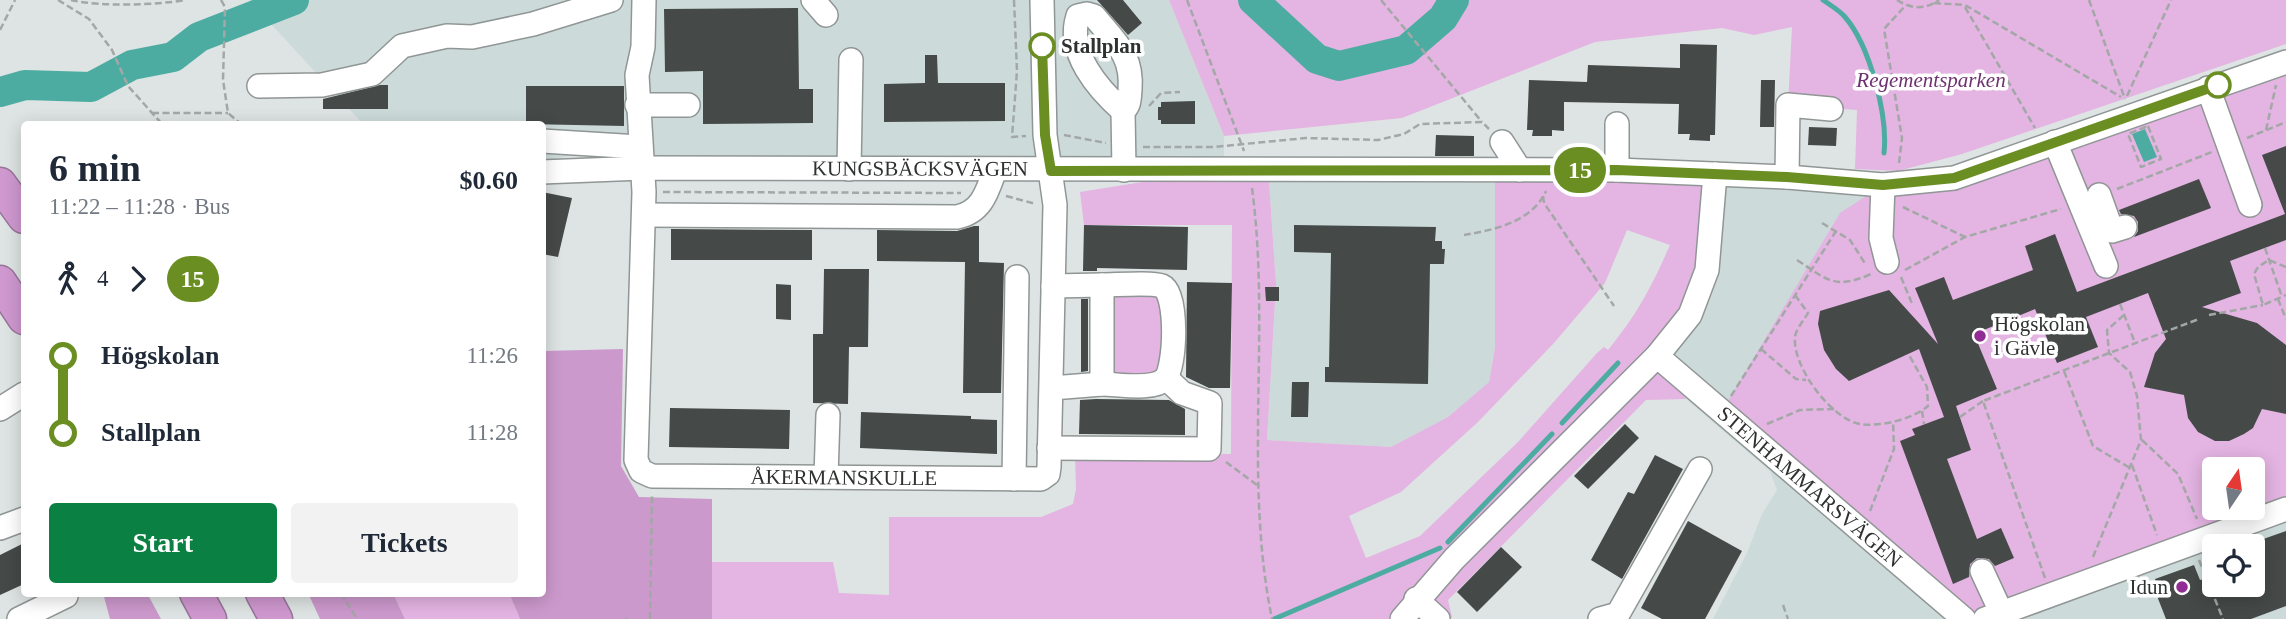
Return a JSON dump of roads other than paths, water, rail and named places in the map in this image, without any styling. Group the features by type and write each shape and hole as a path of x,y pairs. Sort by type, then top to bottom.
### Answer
{"highway":[{"path":"0,184 21,213"},
{"path":"0,282 21,314"},
{"path":"197,597 210,619"},
{"path":"264,597 276,619"}],"street":[{"path":"259,86 322,85 346,77 372,74 401,46 447,36 472,37 496,32 611,0"},
{"path":"644,0 637,105 644,203 957,217 969,215 979,207 995,170"},
{"name":"ÅKERMANSKULLE","path":"644,203 637,338 636,460 641,471 652,476 1041,479 1048,474 1055,205 1045,135 1042,0"},
{"path":"849,169 851,60"},
{"name":"KUNGSBÄCKSVÄGEN","path":"546,171 641,158 849,169 1617,170 1888,184 1954,178 2286,62"},
{"path":"2208,88 2250,205"},
{"path":"637,105 688,105"},
{"path":"1787,177 1788,105 1831,109"},
{"path":"1124,170 1126,109"},
{"path":"1616,124 1617,170"},
{"path":"546,142 641,158"},
{"path":"1502,142 1520,170"},
{"path":"2055,142 2089,199 2112,231 2125,227"},
{"path":"1402,619 1416,599 1657,356 1690,315 1707,270 1715,174"},
{"path":"1886,273 1881,238 1888,184"},
{"path":"2089,199 2106,267"},
{"path":"1014,479 1017,278"},
{"path":"1102,285 1102,384"},
{"path":"1052,387 1156,385 1166,378 1172,367 1173,304 1170,293 1161,286 1053,286"},
{"name":"STENHAMMARSVÄGEN","path":"1657,356 1964,619"},
{"path":"1049,448 1209,449 1210,402 1182,393 1166,378"},
{"path":"0,410 21,396"},
{"path":"826,477 828,415"},
{"path":"1600,619 1618,614 1700,470"},
{"path":"1982,571 1993,616 2286,509"},
{"path":"0,528 21,520"},
{"path":"19,619 64,597"},
{"path":"1416,599 1438,619"}],"water":[{"path":"1442,0 1464,0 1451,27 1438,13"},
{"path":"2145,129 2157,157 2144,162 2132,134"}],"waterway":[{"path":"0,92 25,85 91,87 132,65 173,57 199,37 294,0"},
{"path":"1253,0 1317,59 1339,66 1406,50 1443,18 1454,0"},
{"path":"1823,0 1845,17 1862,45 1880,101 1884,153"},
{"path":"1562,423 1618,363"},
{"path":"1448,542 1552,434"},
{"path":"1274,619 1440,548"}],"place":[{"name":"Stallplan","path":"1042,46"},
{"name":"Högskolan i Gävle","path":"1980,336"},
{"name":"Idun","path":"2182,587"}],"park label":[{"name":"Regementsparken","path":"1931,80"}]}
